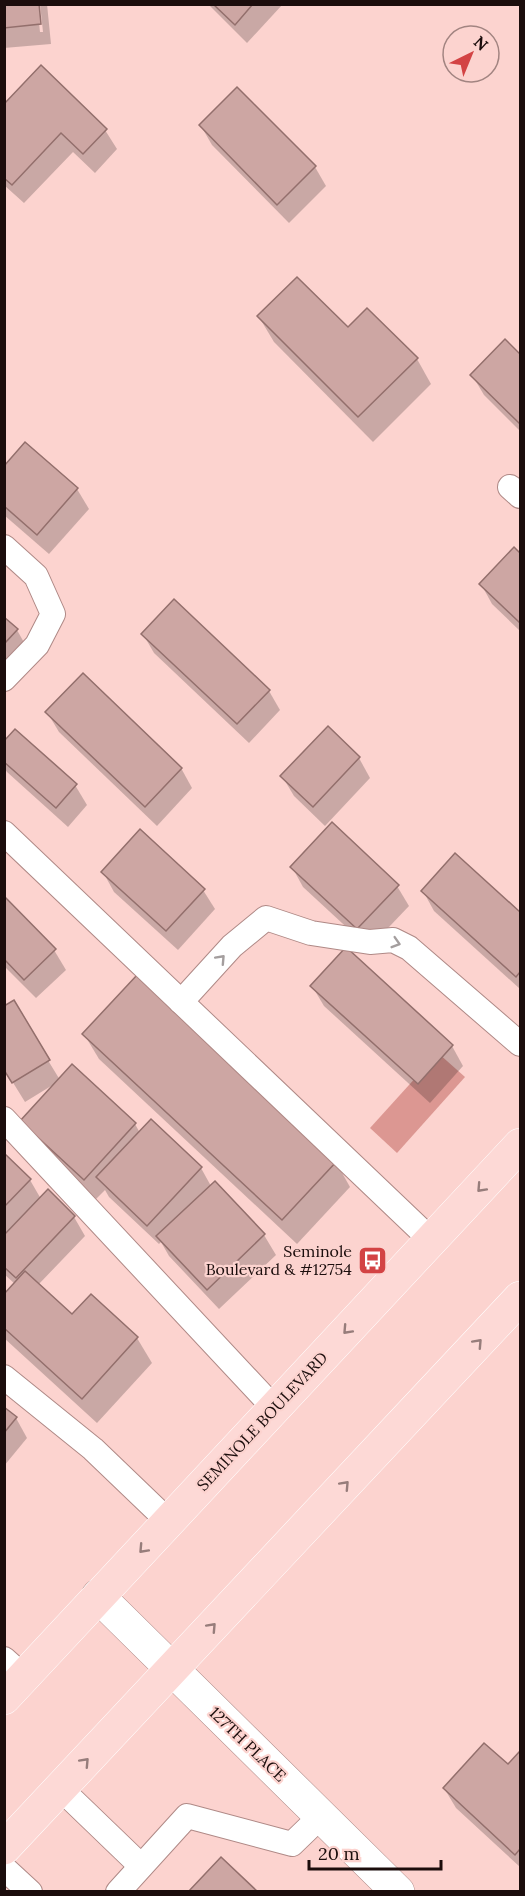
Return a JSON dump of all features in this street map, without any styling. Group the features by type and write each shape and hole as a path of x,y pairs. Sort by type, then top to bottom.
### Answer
{"main road":[{"name":"SEMINOLE BOULEVARD","path":"11,1678 99,1596 520,1145"},
{"path":"4,1848 520,1298"}],"street":[{"name":"127TH PLACE","path":"99,1596 398,1892"}],"lane":[{"path":"4,547 36,576 53,614 37,645 4,679"},
{"path":"4,833 431,1240"},
{"path":"181,1002 232,946 266,918 311,933 370,942 393,940 409,948 520,1044"},
{"path":"4,1119 274,1408"},
{"path":"4,1377 93,1449 168,1521"},
{"path":"60,1788 141,1866"},
{"path":"118,1892 187,1816 292,1844 321,1816"},
{"path":"4,1868 30,1892"}],"shaded area":[{"path":"438,1053 465,1077 397,1153 370,1128"}],"building":[{"path":"4,4 39,4 41,24 4,28"},
{"path":"213,4 253,4 235,25"},
{"path":"41,65 107,129 83,154 61,133 12,185 4,178 4,104"},
{"path":"237,87 316,166 277,205 199,125"},
{"path":"297,277 348,327 367,308 418,358 358,417 257,316"},
{"path":"505,339 520,354 520,424 470,375"},
{"path":"25,442 78,488 37,535 4,506 4,466"},
{"path":"514,547 520,553 520,623 479,584"},
{"path":"174,599 270,690 237,724 141,634"},
{"path":"4,617 18,629 4,644"},
{"path":"83,673 182,768 145,807 45,712"},
{"path":"328,726 360,757 313,807 280,776"},
{"path":"15,729 77,784 56,808 4,762 4,741"},
{"path":"332,822 399,885 357,929 290,867"},
{"path":"140,829 205,889 166,931 101,872"},
{"path":"455,853 520,912 520,972 516,977 421,891"},
{"path":"4,896 56,949 24,980 4,959"},
{"path":"346,947 453,1045 418,1084 310,986"},
{"path":"137,975 337,1161 282,1220 82,1034"},
{"path":"14,1000 50,1060 12,1083 4,1070 4,1006"},
{"path":"72,1064 136,1123 84,1180 20,1121"},
{"path":"151,1119 202,1167 147,1226 96,1177"},
{"path":"4,1153 31,1179 4,1207"},
{"path":"215,1181 265,1234 207,1290 156,1236"},
{"path":"48,1189 75,1216 16,1278 4,1267 4,1235"},
{"path":"25,1271 72,1314 91,1294 138,1337 82,1399 4,1328 4,1294"},
{"path":"4,1407 17,1417 4,1433"},
{"path":"484,1743 508,1764 520,1751 520,1849 515,1855 443,1788"},
{"path":"221,1857 258,1892 188,1892"}],"place":[{"name":"Seminole Boulevard & #12754","path":"373,1260"}]}
